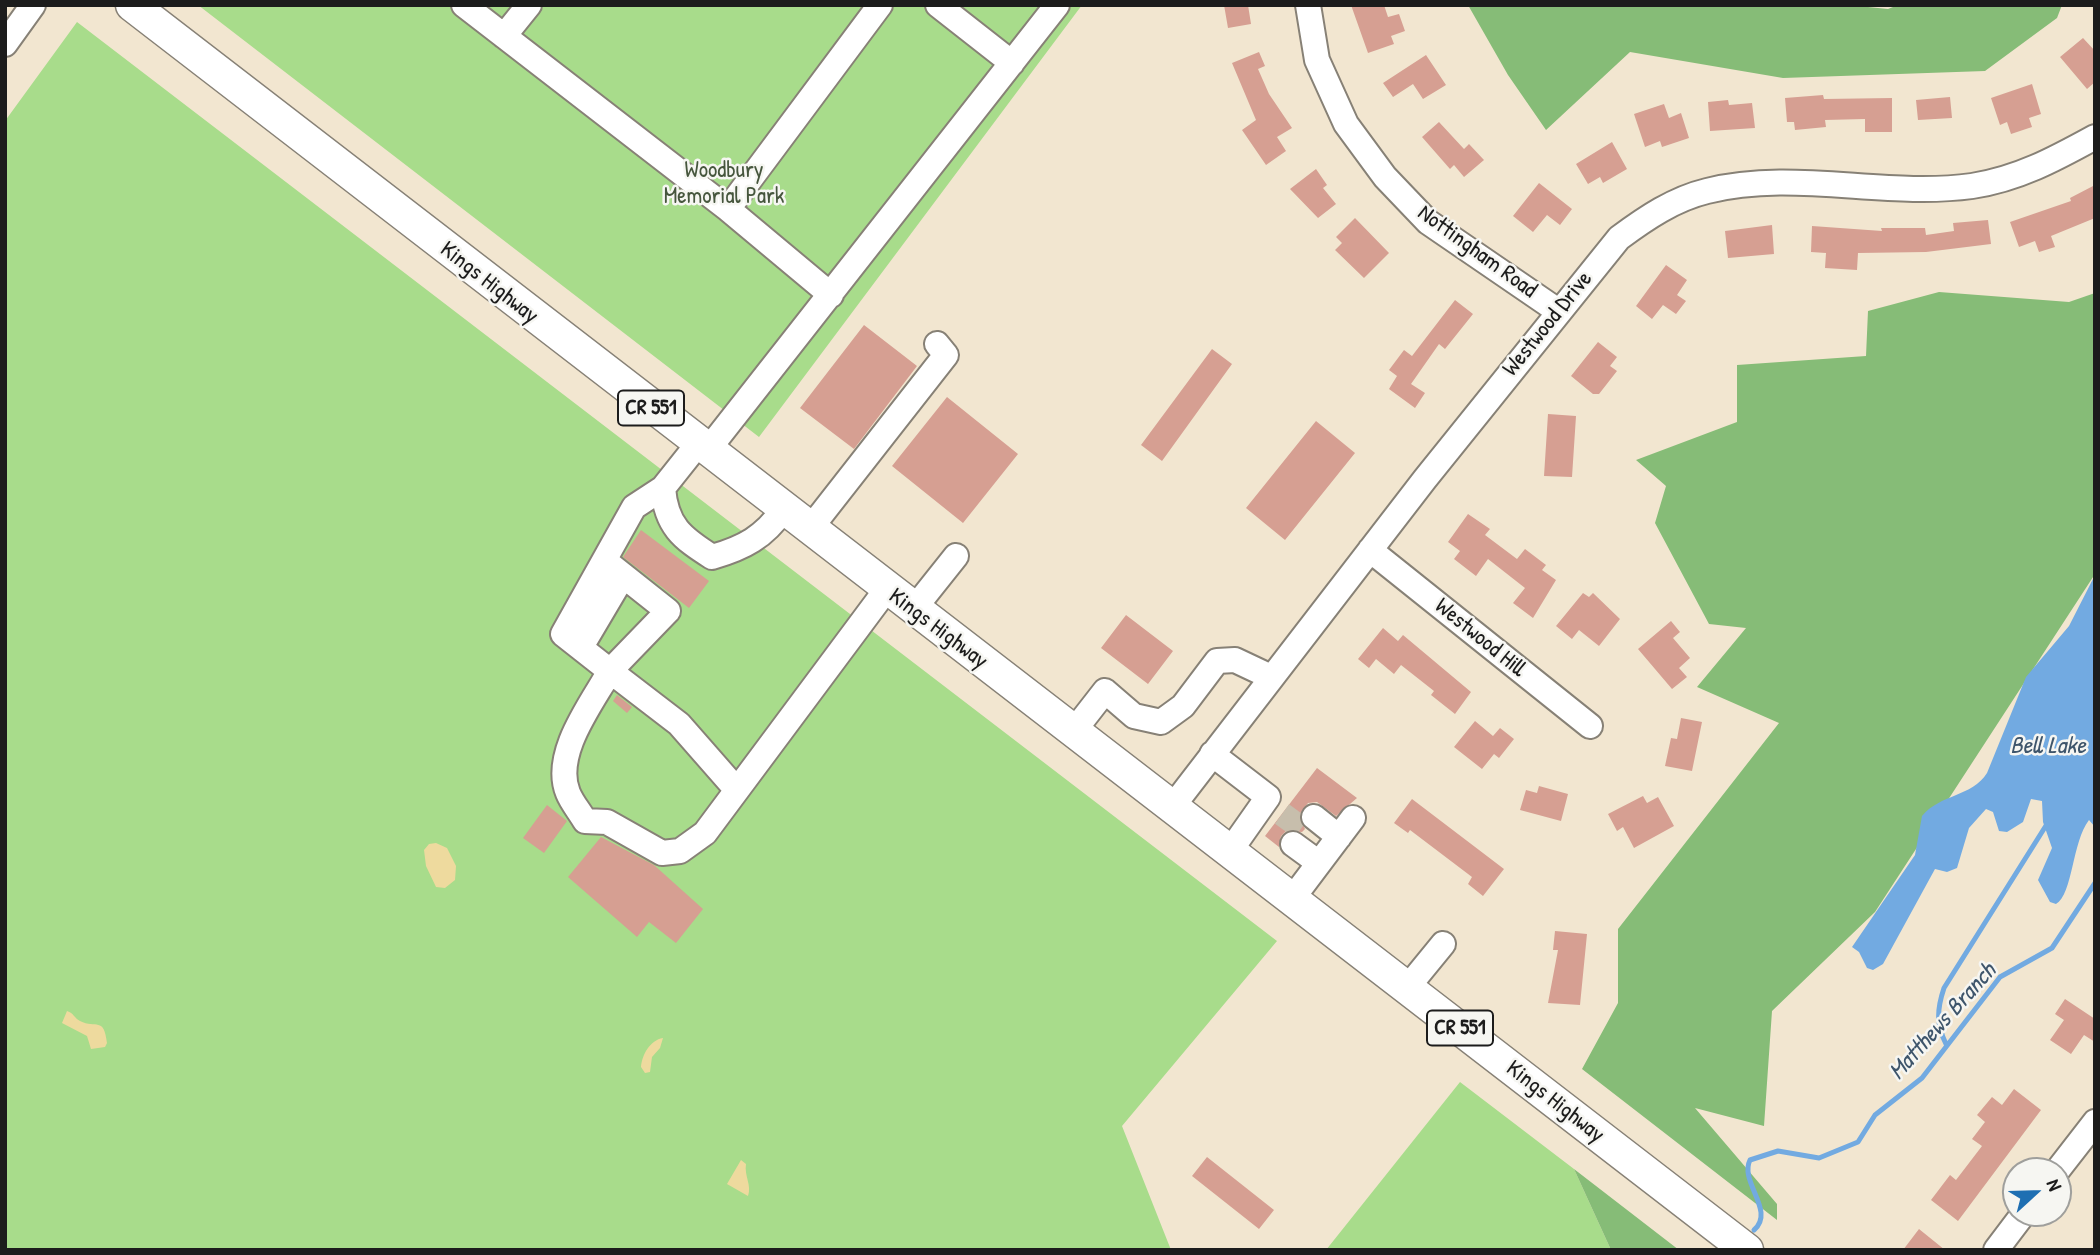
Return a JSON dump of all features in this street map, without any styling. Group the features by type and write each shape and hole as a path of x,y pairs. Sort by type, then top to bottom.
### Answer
{"main road":[{"name":"Kings Highway","path":"132,5 886,590 1173,806 1747,1250"}],"street":[{"path":"5,44 33,5"},
{"path":"464,5 728,209 831,295"},
{"path":"505,36 528,5"},
{"path":"728,209 880,5"},
{"path":"938,5 1012,63"},
{"path":"736,789 679,724 563,634 614,568 634,507 663,488 702,447 831,295 1057,5"},
{"name":"Nottingham Road","path":"1307,5 1317,60 1346,124 1385,177 1428,222 1558,311"},
{"name":"Westwood Drive","path":"1173,806 1370,550 1558,311 1619,238 1658,210 1707,191 1755,184 1922,189 1973,186 2031,172 2095,137"},
{"path":"809,530 946,355 937,344"},
{"path":"663,488 664,511 685,540 712,557 744,548 770,528 783,510"},
{"name":"Westwood Hill","path":"1370,550 1590,726"},
{"path":"913,610 956,556"},
{"path":"614,568 668,611 610,671 571,745 565,770 568,791 585,821 607,822 662,853 680,851 705,833 886,590"},
{"path":"1073,732 1105,691 1134,716 1161,722 1183,706 1217,661 1235,660 1271,677"},
{"path":"1212,754 1271,810 1230,851"},
{"path":"1335,842 1303,830 1335,842"},
{"path":"1292,899 1335,842"},
{"path":"1407,988 1443,944"},
{"path":"2068,1157 2095,1122"},
{"path":"1996,1250 2013,1227"}],"green space":[{"name":"Woodbury Memorial Park","path":"198,5 1082,5 759,437"},
{"path":"1468,5 1848,5 1888,9 1898,5 2062,5 2057,18 1985,71 1783,78 1630,52 1546,130 1508,75"},
{"path":"77,22 1277,941 1122,1126 1171,1250 5,1250 5,121"},
{"path":"1939,292 2069,302 2095,293 2095,574 1875,912 1772,1011 1764,1126 1695,1108 1777,1204 1777,1220 1582,1069 1618,1003 1618,929 1779,723 1697,687 1746,628 1709,624 1655,523 1666,486 1636,460 1737,422 1737,365 1866,356 1868,311"},
{"path":"1460,1082 1574,1169 1611,1250 1326,1250"},
{"path":"1574,1169 1679,1250 1611,1250"}],"sand":[{"path":"436,843 447,848 456,866 455,880 445,888 436,887 426,866 424,850 429,844"},
{"path":"67,1011 80,1021 101,1026 106,1035 105,1047 91,1049 87,1036 62,1023"},
{"path":"663,1038 660,1048 652,1057 650,1072 645,1073 641,1067 645,1053 654,1042"},
{"path":"741,1160 746,1164 748,1196 727,1184"}],"water":[{"name":"Bell Lake","path":"2095,575 2095,827 2089,820 2083,830 2062,898 2056,904 2050,902 2038,880 2052,848 2043,822 2042,801 2031,799 2023,822 2007,832 1999,831 1993,812 1986,809 1969,828 1957,868 1947,872 1935,869 1883,964 1873,970 1867,968 1859,952 1852,947 1915,855 1922,816 1938,803 1973,787 1987,773 2026,677 2069,626"}],"building":[{"path":"1224,5 1248,5 1251,24 1228,28"},
{"path":"1351,5 1384,5 1388,17 1399,14 1405,31 1391,36 1394,44 1368,53"},
{"path":"2083,38 2095,51 2095,82 2087,89 2060,57"},
{"path":"1259,52 1265,66 1258,69 1269,94 1292,128 1277,137 1286,151 1266,165 1242,130 1256,120 1232,63"},
{"path":"1426,55 1446,85 1423,99 1413,84 1393,97 1383,83"},
{"path":"2032,84 2041,114 2029,118 2032,127 2011,134 2007,122 2000,125 1991,98"},
{"path":"1823,95 1824,99 1892,98 1892,132 1865,132 1865,119 1825,120 1826,127 1795,130 1794,122 1787,122 1785,98"},
{"path":"1950,97 1952,118 1918,120 1916,100"},
{"path":"1728,100 1729,105 1752,103 1755,128 1710,131 1708,102"},
{"path":"1664,104 1669,118 1681,113 1689,138 1662,147 1660,141 1645,147 1634,114"},
{"path":"1439,122 1464,149 1469,144 1484,160 1464,177 1454,165 1450,169 1422,137"},
{"path":"1612,142 1627,169 1603,183 1600,177 1588,184 1576,164"},
{"path":"1316,169 1327,185 1323,188 1336,204 1318,218 1290,189"},
{"path":"1539,183 1572,209 1560,225 1547,215 1533,232 1513,216"},
{"path":"2095,185 2095,218 2051,236 2055,247 2039,252 2035,241 2019,247 2010,222 2071,201 2070,198"},
{"path":"1355,218 1389,253 1364,278 1335,250 1342,243 1336,237"},
{"path":"1988,220 1991,244 1926,252 1858,253 1857,270 1825,268 1826,253 1811,252 1812,226 1882,231 1881,228 1925,228 1926,235 1954,231 1953,223"},
{"path":"1772,225 1774,254 1728,258 1725,231"},
{"path":"1666,265 1687,280 1677,295 1686,301 1676,314 1663,305 1652,319 1636,306"},
{"path":"1455,300 1473,314 1445,349 1439,344 1411,384 1425,393 1415,408 1389,389 1397,376 1389,370 1404,350 1412,356"},
{"path":"864,325 917,366 854,449 800,408"},
{"path":"1598,342 1617,357 1610,366 1617,371 1599,394 1593,394 1571,376"},
{"path":"1212,349 1232,364 1162,461 1141,445"},
{"path":"947,397 1018,454 963,523 892,466"},
{"path":"1548,414 1576,416 1572,477 1544,476"},
{"path":"1316,421 1355,453 1285,540 1246,508"},
{"path":"1468,514 1490,529 1485,535 1517,559 1525,549 1546,565 1542,570 1556,580 1533,618 1513,603 1525,588 1488,559 1476,576 1454,559 1460,551 1448,542"},
{"path":"641,530 709,581 689,608 623,557"},
{"path":"1583,593 1589,597 1593,593 1620,619 1599,646 1579,630 1572,639 1556,626"},
{"path":"1126,615 1173,651 1148,684 1101,648"},
{"path":"1671,621 1680,632 1673,638 1690,658 1679,668 1687,677 1672,689 1638,649"},
{"path":"1383,628 1398,641 1403,635 1471,692 1455,714 1431,695 1434,691 1401,665 1394,674 1376,659 1369,668 1358,659"},
{"path":"617,695 632,707 627,713 613,701"},
{"path":"1681,718 1702,722 1692,771 1665,766 1671,738 1677,739"},
{"path":"1475,721 1493,736 1500,728 1514,739 1499,758 1494,754 1482,769 1454,747"},
{"path":"1317,768 1357,798 1336,816 1317,802 1308,803 1299,815 1305,829 1302,832 1286,831 1281,836 1279,847 1265,836"},
{"path":"1539,786 1568,794 1561,821 1520,810 1526,790 1537,793"},
{"path":"1643,796 1647,803 1658,797 1674,826 1634,848 1623,827 1617,831 1608,814"},
{"path":"1412,799 1504,869 1483,896 1468,884 1472,877 1410,830 1408,833 1394,823"},
{"path":"547,805 567,821 544,853 523,838"},
{"path":"601,837 654,865 703,909 676,943 649,922 637,937 568,877"},
{"path":"1555,931 1587,934 1580,1005 1548,1003 1558,950 1553,950"},
{"path":"2065,999 2095,1019 2095,1042 2084,1035 2071,1054 2050,1040 2064,1020 2055,1014"},
{"path":"2014,1089 2041,1110 2006,1157 2002,1157 2002,1162 1958,1221 1931,1200 1950,1175 1956,1180 1982,1146 1972,1139 1985,1122 1977,1115 1992,1097 2002,1105"},
{"path":"1207,1157 1274,1210 1259,1229 1192,1176"},
{"path":"1919,1229 1945,1250 1903,1250"}],"waterway":[{"path":"1946,1044 1940,1030 1939,1016 1944,988 2047,824"},
{"name":"Matthews Branch","path":"1754,1230 1760,1222 1761,1214 1749,1178 1750,1160 1778,1151 1819,1158 1858,1142 1875,1115 1922,1078 2000,977 2052,948 2095,883"}],"tunnel":[{"path":"1282,814 1304,830"}]}
